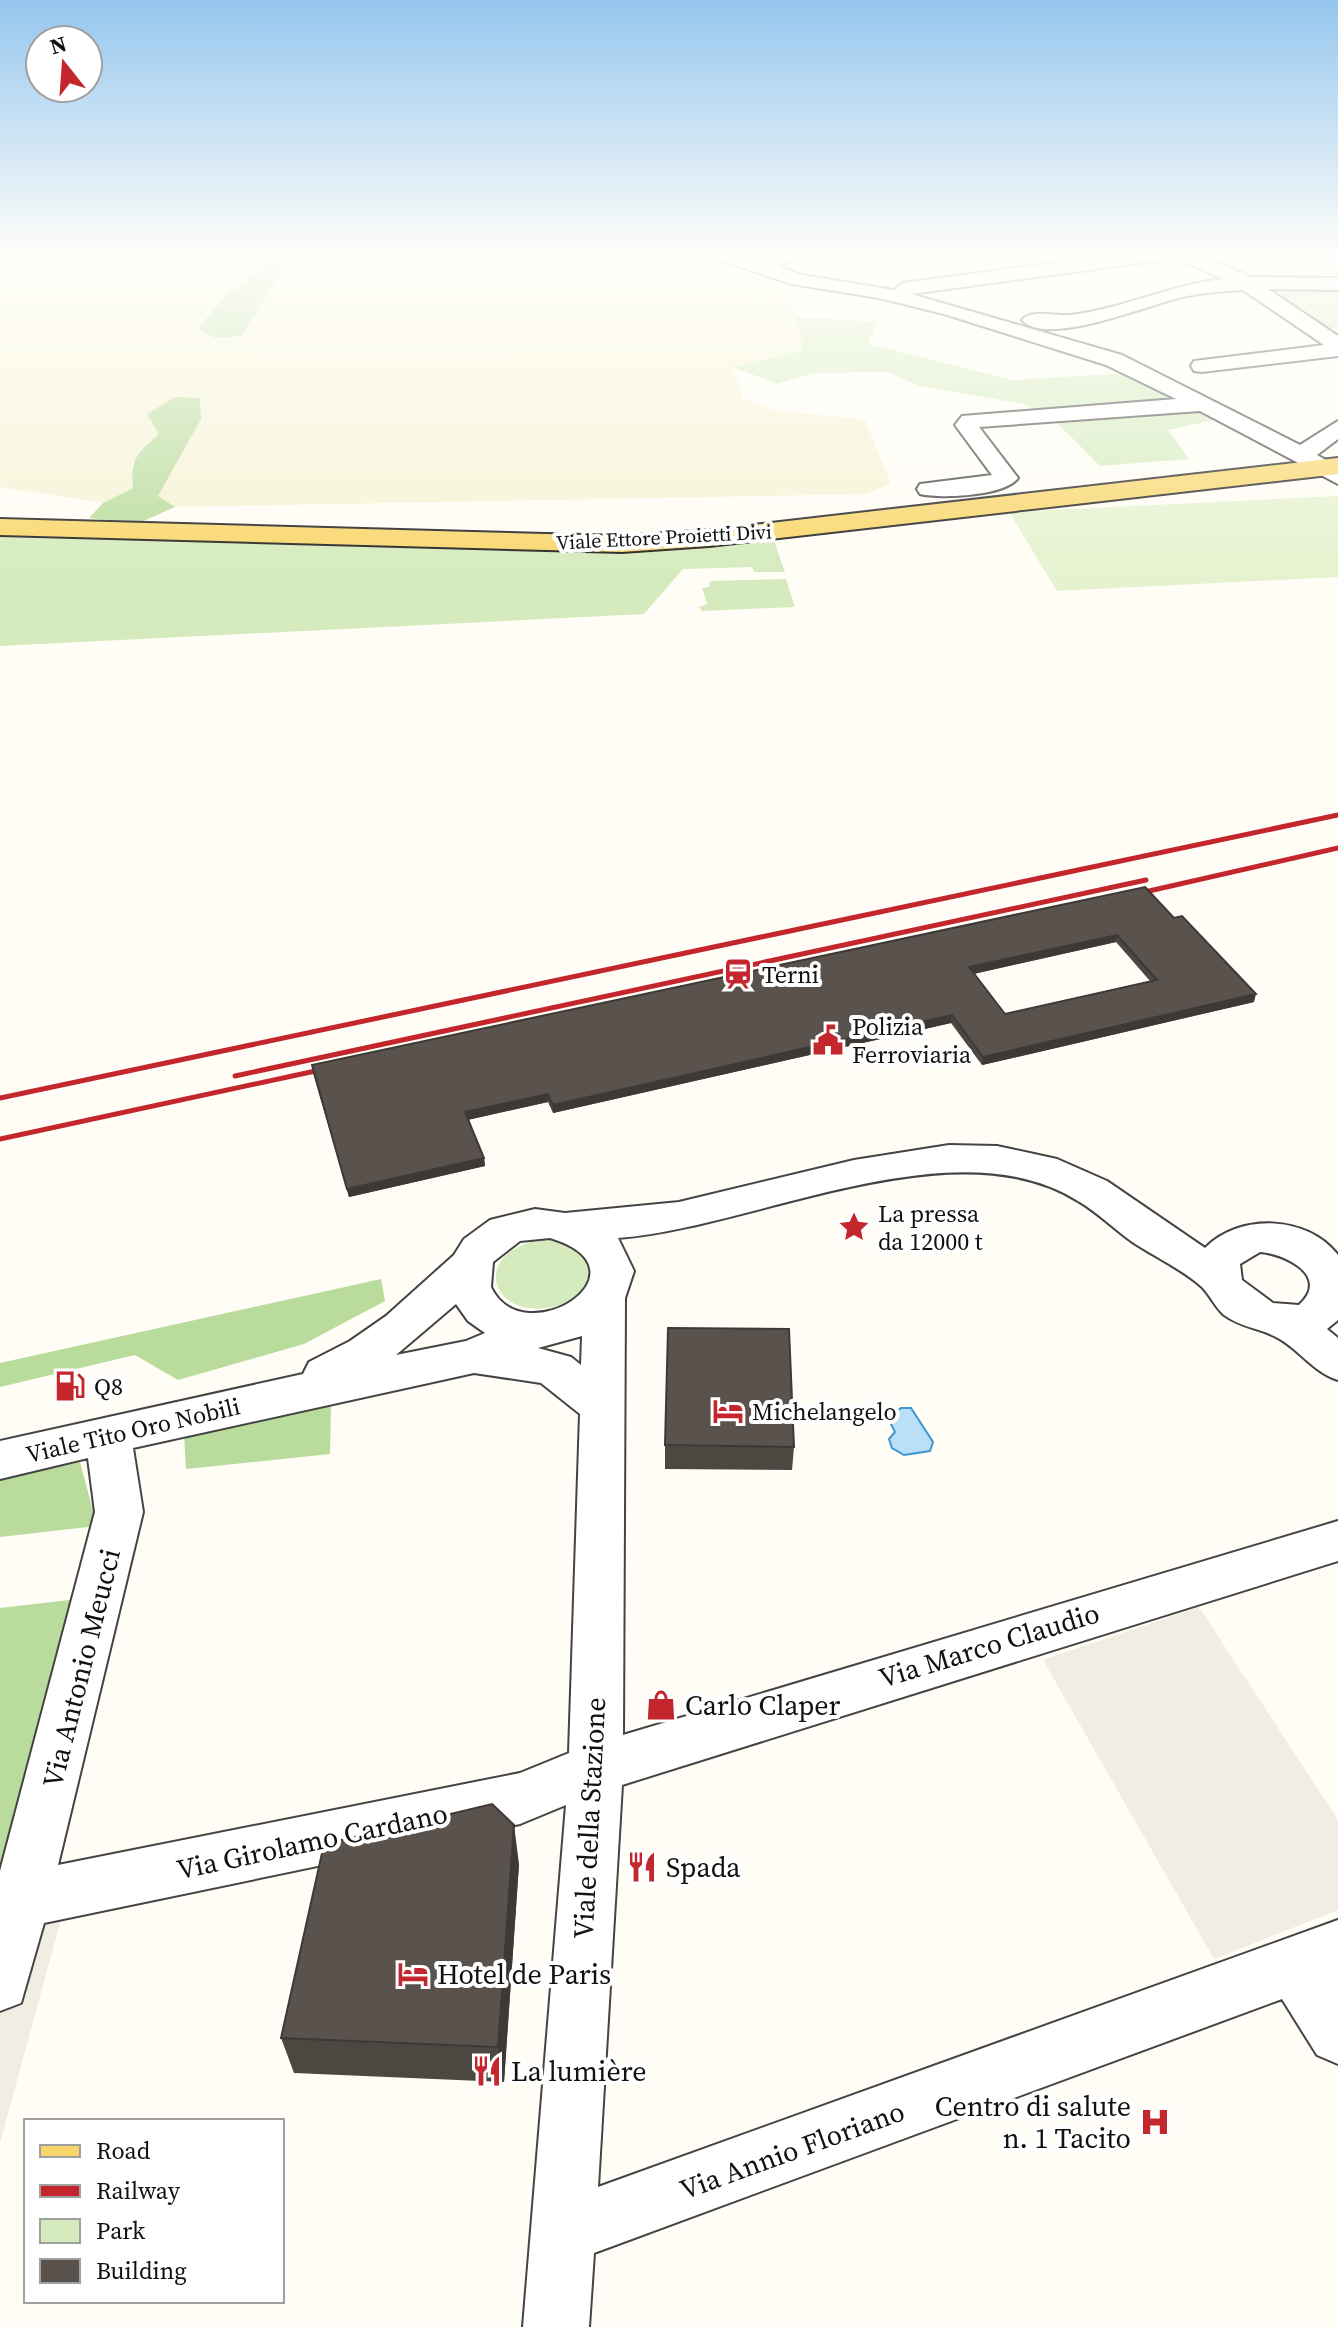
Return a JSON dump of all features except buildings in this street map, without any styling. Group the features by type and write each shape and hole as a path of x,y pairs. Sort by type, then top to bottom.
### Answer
{"main road":[{"name":"Viale Ettore Proietti Divi","path":"0,527 622,544 756,533 1326,466"}],"street":[{"path":"1111,360 1159,380 1326,466 1338,428"},
{"path":"1202,366 1250,360"},
{"path":"929,489 989,485 1006,478 966,425 970,421 1202,404"},
{"path":"715,1209 658,1240 576,1321 537,1330 511,1326 489,1317 474,1302 467,1284 468,1266 477,1251 509,1229 550,1223 570,1226 640,1223 715,1209 814,1181 922,1161 994,1161 1035,1168 1088,1188 1218,1277 1235,1303 1269,1320 1326,1311"},
{"path":"1127,1217 1193,1235 1243,1240 1273,1238 1305,1247 1333,1274 1326,1311 1338,1363"},
{"path":"570,1226 589,1234 604,1246 613,1262 609,1289"},
{"path":"1218,1277 1218,1261 1227,1249 1243,1240"},
{"name":"Viale Tito Oro Nobili","path":"266,1399 352,1363 409,1324 468,1266"},
{"name":"Viale della Stazione","path":"556,2327 560,2233 596,1768 601,1405 609,1289"},
{"name":"Viale Tito Oro Nobili","path":"0,1460 266,1399 473,1356 537,1330"},
{"path":"473,1356 522,1361 555,1369 601,1405"},
{"name":"Via Antonio Meucci","path":"0,1982 12,1900 119,1512 108,1435"},
{"name":"Via Marco Claudio","path":"596,1768 1338,1541"},
{"name":"Via Girolamo Cardano","path":"12,1900 520,1798 596,1768"},
{"path":"1317,1957 1338,2034"},
{"name":"Via Annio Floriano","path":"560,2233 1317,1957"}],"shaded area":[{"path":"0,360 765,360 733,367 743,399 774,410 865,420 891,484 866,494 175,507 157,496 201,419 200,398 176,397 147,414 159,434 141,449 131,467 133,488 103,503 0,487"},
{"path":"1199,1607 1338,1820 1338,1910 1214,1959 1043,1660"},
{"path":"0,1871 74,1872 0,2143"}],"green space":[{"path":"765,360 931,360 1013,380 1129,373 1214,420 1168,430 1189,459 1100,466 1055,421 1024,404 920,386 887,372 813,373 777,384 733,367"},
{"path":"175,397 200,398 201,419 158,496 175,507 139,523 89,518 103,503 133,488 134,463 145,446 159,434 147,414"},
{"path":"1338,496 1338,577 1057,591 1009,512"},
{"path":"0,534 606,552 774,541 785,572 754,572 752,567 683,569 644,614 0,646"},
{"path":"786,579 795,607 702,611 699,607 707,604 702,588 709,587 710,581"},
{"path":"543,1239 573,1245 591,1263 585,1293 556,1306 532,1308 513,1303 500,1292 496,1277 501,1262 516,1248"},
{"path":"381,1279 385,1301 304,1344 178,1380 135,1355 0,1387 0,1363"},
{"path":"331,1405 330,1454 186,1469 184,1434"},
{"path":"80,1462 97,1526 0,1537 0,1479"},
{"path":"95,1597 37,1869 0,1863 0,1608"}],"water":[{"path":"901,1408 911,1408 933,1442 930,1451 904,1455 892,1448 889,1439 895,1432 888,1418"}],"railway":[{"path":"0,1098 1338,815"},
{"path":"1127,896 1338,848"},
{"path":"235,1076 1146,880"},
{"path":"0,1139 334,1067"}],"place":[{"name":"Terni","path":"738,974"},
{"name":"Polizia Ferroviaria","path":"828,1040"},
{"name":"La pressa da 12000 t","path":"854,1227"},
{"name":"Q8","path":"70,1386"},
{"name":"Michelangelo","path":"728,1411"},
{"name":"Carlo Claper","path":"661,1705"},
{"name":"Spada","path":"642,1867"},
{"name":"Hotel de Paris","path":"413,1974"},
{"name":"La lumière","path":"487,2071"},
{"name":"Centro di salute n. 1 Tacito","path":"1155,2122"}]}
